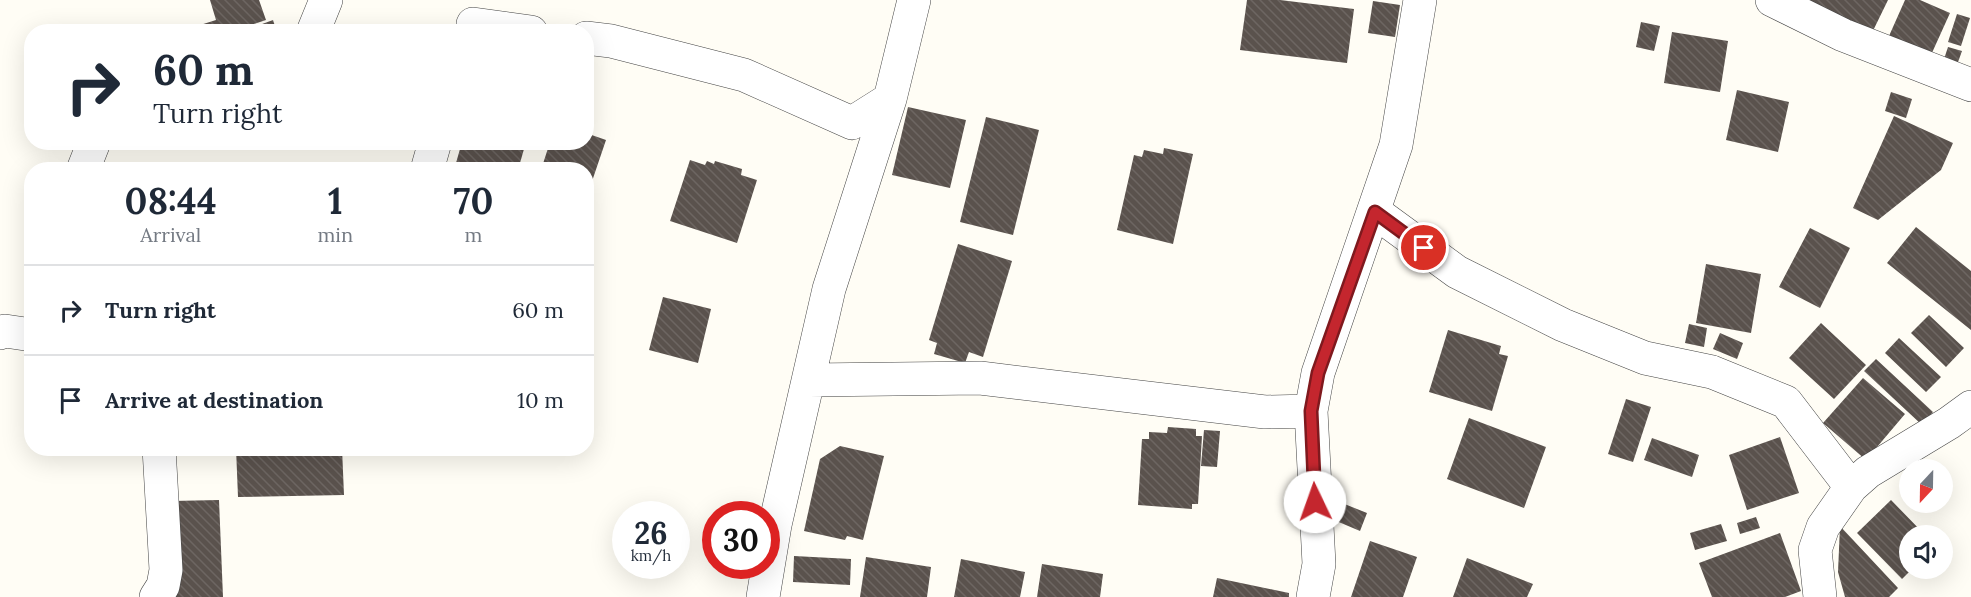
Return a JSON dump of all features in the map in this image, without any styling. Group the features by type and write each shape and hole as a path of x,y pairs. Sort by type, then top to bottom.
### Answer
{"street":[{"path":"316,24 326,0"},
{"path":"763,597 775,525 829,289 890,99 914,0"},
{"path":"1313,597 1319,564 1311,411 1318,373 1375,212 1396,145 1420,0"},
{"path":"1772,0 1843,35 1971,85"},
{"path":"475,19 497,24"},
{"path":"594,39 611,41 744,75 852,123 890,99"},
{"path":"1375,212 1457,272 1563,325 1645,358 1712,372 1786,402 1851,487"},
{"path":"0,333 5,331 24,334"},
{"path":"809,380 980,378 1265,412 1311,411"},
{"path":"1820,597 1815,550 1823,527 1851,487 1868,472 1971,407"},
{"path":"156,597 163,586 166,570 159,456"}],"building":[{"path":"210,0 259,0 266,20 254,24 203,24 216,20"},
{"path":"1247,0 1280,0 1354,9 1347,63 1240,50"},
{"path":"1809,0 1888,0 1869,39"},
{"path":"1905,0 1920,0 1950,13 1931,55 1889,36"},
{"path":"1373,1 1400,5 1395,37 1368,33"},
{"path":"1957,14 1970,18 1961,46 1948,42"},
{"path":"273,20 274,24 262,24"},
{"path":"1641,22 1660,26 1654,51 1636,47"},
{"path":"1672,32 1728,41 1720,92 1664,83"},
{"path":"1948,47 1962,51 1953,76 1940,71"},
{"path":"1737,90 1789,102 1778,152 1726,140"},
{"path":"1891,92 1912,99 1906,118 1885,111"},
{"path":"908,107 966,120 950,188 892,175"},
{"path":"1894,116 1953,143 1941,170 1878,220 1853,208"},
{"path":"986,117 1039,130 1013,235 960,222"},
{"path":"594,136 606,140 594,175 594,162 544,162 547,150 594,150"},
{"path":"1164,148 1193,154 1173,244 1117,230 1134,155 1142,157 1144,150 1163,154"},
{"path":"460,150 524,150 520,162 456,162"},
{"path":"690,160 705,165 707,161 714,164 715,161 742,169 741,175 757,180 737,243 670,221"},
{"path":"1916,227 1971,271 1971,330 1887,263"},
{"path":"1810,228 1850,248 1820,308 1779,287"},
{"path":"958,244 1012,261 983,357 969,352 965,363 934,354 937,343 929,340"},
{"path":"1706,264 1761,274 1751,333 1696,323"},
{"path":"663,297 711,309 698,363 649,350"},
{"path":"1929,315 1964,348 1946,367 1911,333"},
{"path":"1821,323 1866,365 1834,399 1789,358"},
{"path":"1689,324 1707,328 1704,347 1685,343"},
{"path":"1448,330 1501,346 1499,354 1508,356 1492,411 1429,392"},
{"path":"1720,333 1743,343 1737,359 1713,349"},
{"path":"1899,338 1941,377 1926,392 1885,353"},
{"path":"1876,359 1933,412 1922,425 1864,371"},
{"path":"1863,378 1905,414 1866,460 1823,423"},
{"path":"1626,399 1651,407 1633,462 1608,454"},
{"path":"1469,418 1546,447 1524,508 1447,479"},
{"path":"1168,427 1196,429 1196,436 1202,436 1198,504 1192,504 1192,509 1138,505 1142,439 1149,439 1149,432 1167,433"},
{"path":"1204,430 1220,431 1217,467 1201,466"},
{"path":"1780,437 1799,493 1747,510 1729,455"},
{"path":"1652,438 1699,455 1692,477 1644,460"},
{"path":"840,446 884,456 863,540 847,536 845,540 804,531 820,459"},
{"path":"236,456 342,456 344,495 238,497"},
{"path":"219,500 223,597 176,597 172,501"},
{"path":"1891,500 1899,508 1899,513 1904,513 1915,525 1899,525 1899,576 1857,533"},
{"path":"1342,503 1367,513 1360,531 1334,520"},
{"path":"1756,517 1760,528 1740,534 1737,523"},
{"path":"1721,524 1727,541 1695,550 1690,533"},
{"path":"1840,526 1898,588 1889,597 1845,597 1838,572"},
{"path":"1780,533 1801,591 1785,597 1712,597 1699,563"},
{"path":"1370,541 1417,557 1403,597 1351,597"},
{"path":"794,556 851,559 850,585 793,582"},
{"path":"866,557 931,567 927,597 860,597"},
{"path":"1467,558 1533,584 1527,597 1453,597"},
{"path":"961,559 1025,572 1020,597 954,597"},
{"path":"1042,564 1103,574 1100,597 1037,597"},
{"path":"1217,578 1289,593 1289,597 1213,597"}],"route":[{"path":"1315,502 1311,411 1318,373 1375,212 1424,248"}]}
